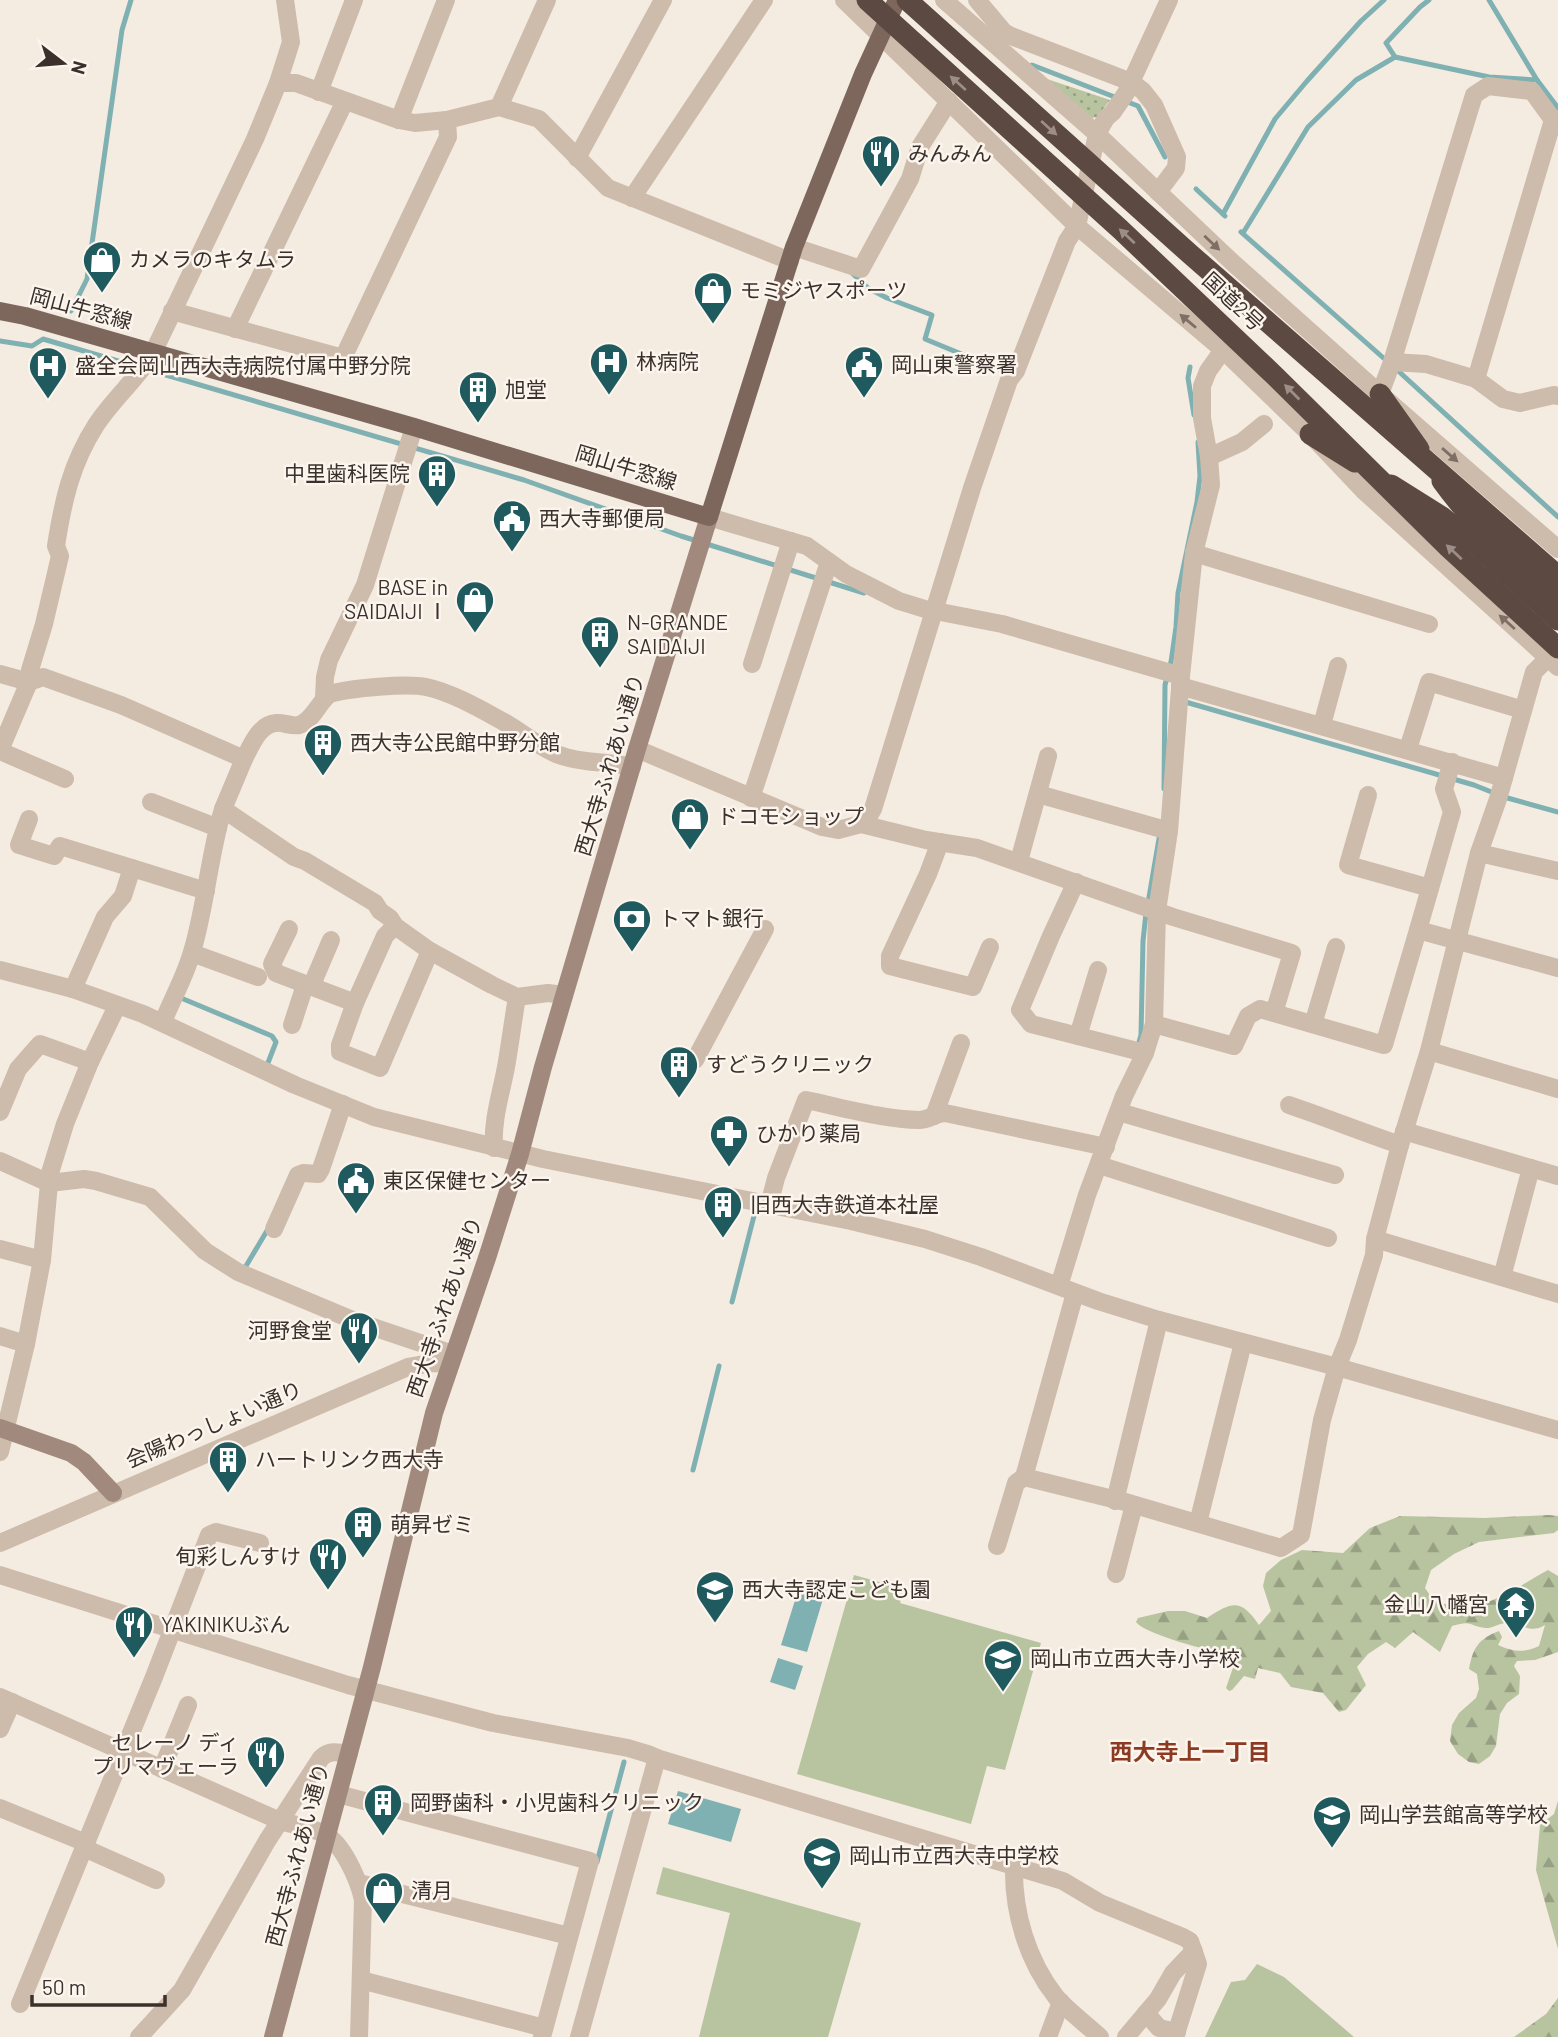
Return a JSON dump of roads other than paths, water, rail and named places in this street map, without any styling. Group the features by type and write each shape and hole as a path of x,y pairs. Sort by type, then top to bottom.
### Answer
{"highway":[{"name":"国道2号","path":"867,0 1120,229 1276,377 1448,547 1555,658"},
{"name":"国道2号","path":"907,0 1190,254 1558,576"},
{"path":"1380,394 1469,516 1483,532 1558,599"},
{"path":"1310,434 1442,517 1558,620"}],"main road":[{"path":"709,517 792,254 897,0"},
{"name":"岡山牛窓線","path":"0,312 24,316 146,364 410,440 709,517"}],"street":[{"path":"65,779 0,751 29,682 44,624 60,555 56,546 69,479 95,426 146,364 255,139 291,42 285,0"},
{"path":"319,92 354,0"},
{"path":"398,120 446,0"},
{"path":"499,107 547,0"},
{"path":"578,158 663,0"},
{"path":"632,198 764,0"},
{"path":"844,0 1077,226 1223,350 1374,500 1555,658 1534,672 1501,789 1479,853 1429,1051 1375,1238 1374,1255 1322,1420 1301,1535 1281,1548 1134,1504 1024,1477"},
{"path":"944,0 1097,134 1380,394 1558,549"},
{"path":"977,0 1004,32 1011,36 1125,94 1143,91 1154,105 1177,157 1175,168 1158,192"},
{"path":"637,750 821,827 838,830 861,824 868,818 936,611 972,488 1009,380 1016,371 1067,241 1077,226 1097,134 1125,94 1169,0"},
{"path":"278,83 296,83 398,120 415,122 447,120 499,107 539,120 608,187 632,198 792,254 861,270 910,180 920,147 949,101"},
{"path":"1380,394 1474,95 1488,86 1532,90 1553,120 1476,379"},
{"path":"235,329 345,101"},
{"path":"172,312 343,358 448,137 447,120"},
{"path":"997,1546 1016,1483 1024,1477 1067,1289 1075,1232 1139,1051 1154,1024 1150,909 1162,830 1176,684 1194,552 1211,485 1202,418 1202,386 1208,371 1223,350"},
{"path":"1391,364 1426,364 1476,379 1503,400 1520,403 1557,391"},
{"path":"1209,457 1242,442 1264,424"},
{"path":"324,698 329,660 365,585 410,440"},
{"path":"709,517 807,546 825,574"},
{"name":"西大寺ふれあい通り","path":"273,2037 366,1690 434,1413 520,1154 564,995 709,517"},
{"path":"752,664 791,541"},
{"path":"1194,552 1429,624"},
{"path":"825,574 846,574 899,600 936,611 1002,624 1176,684 1452,762 1501,789"},
{"path":"751,798 825,574"},
{"path":"1322,726 1338,666"},
{"path":"0,674 29,682 43,677 121,705 244,759"},
{"path":"1408,749 1429,682 1523,710"},
{"path":"163,1022 192,953 223,809 244,759 259,733 268,725 299,725 308,719 324,698 339,691 425,687 444,692 505,722 558,755 586,762 632,767"},
{"path":"1019,861 1048,756"},
{"path":"1154,1024 1234,1046 1248,1016 1260,1009 1384,1045 1452,812 1444,789 1452,762"},
{"path":"1038,794 1162,830"},
{"path":"1368,795 1348,865 1430,888"},
{"path":"151,802 218,828"},
{"path":"223,809 294,857 375,903 395,926 430,951 517,997 548,993 564,995"},
{"path":"29,819 19,845 54,856 60,846 206,891"},
{"path":"861,824 977,848 1150,909 1292,953 1274,1013"},
{"path":"940,842 890,956 890,966 973,987 990,947"},
{"path":"1479,853 1558,870"},
{"path":"73,989 105,917 123,896 132,868"},
{"path":"1076,882 1020,1010 1031,1024 1139,1051"},
{"path":"395,926 385,936 355,1003 340,1052 380,1068 430,951"},
{"path":"289,929 272,964 276,973 355,1003"},
{"path":"695,1060 765,929"},
{"path":"1418,930 1558,968"},
{"path":"292,1025 331,940"},
{"path":"1313,1024 1336,947"},
{"path":"192,953 258,977"},
{"path":"0,970 73,989 143,1014 374,1118 520,1154 851,1221 925,1239 1158,1320 1337,1367 1558,1430"},
{"path":"1078,1036 1098,970"},
{"path":"494,1148 496,1110 517,997"},
{"path":"0,1452 3,1429 26,1344 42,1260 50,1173 65,1124 90,1062 117,1006"},
{"path":"934,1116 961,1043"},
{"path":"0,1112 18,1069 40,1044 90,1062"},
{"path":"1429,1051 1558,1089"},
{"path":"769,1205 776,1178 806,1100 907,1119 922,1120 945,1113 1106,1147"},
{"path":"274,1229 298,1175 318,1174 321,1169 343,1104"},
{"path":"1289,1105 1340,1122 1349,1128 1402,1138 1558,1176"},
{"path":"1119,1112 1335,1175"},
{"path":"0,1161 49,1183 84,1179 150,1197 205,1251 238,1272 452,1359"},
{"path":"1099,1165 1328,1238"},
{"path":"1502,1277 1531,1168"},
{"path":"1375,1238 1558,1294"},
{"path":"0,1249 42,1260"},
{"path":"1115,1501 1158,1320"},
{"path":"0,1336 26,1344"},
{"path":"1198,1523 1243,1343"},
{"name":"会陽わっしょい通り","path":"0,1543 408,1367 452,1359"},
{"path":"3,1429 71,1453 84,1462 113,1493"},
{"path":"1116,1574 1134,1504"},
{"path":"20,2004 124,1752 209,1535 216,1532 260,1543"},
{"path":"0,1575 366,1690 493,1723 628,1748 1063,1881 1100,1903 1190,1941 1198,1964 1176,2035 1159,2028 1146,2013"},
{"path":"0,1728 6,1700 280,1821 326,1834 339,1848 359,1883 363,1900 359,2037"},
{"path":"162,1769 188,1705"},
{"path":"149,2034 182,1990 280,1821 325,1754 334,1751 349,1754"},
{"path":"579,2037 657,1758"},
{"path":"338,1794 590,1861 543,2032 361,1980"},
{"path":"0,1808 156,1880"},
{"path":"1014,1866 1017,1906 1032,1960 1061,2002 1100,2037"},
{"path":"359,1883 569,1936"},
{"path":"1126,2037 1163,1992 1172,1973 1194,1951"},
{"path":"1048,2037 1061,2002"}],"water":[{"path":"801,1581 826,1589 807,1652 781,1645"},
{"path":"778,1658 803,1666 795,1690 770,1682"},
{"path":"678,1791 741,1809 731,1842 668,1824"}],"waterway":[{"path":"71,311 87,279 122,30 131,0"},
{"path":"1223,214 1275,119 1361,21 1384,0"},
{"path":"1243,233 1308,127 1356,80 1395,57 1386,43 1429,0"},
{"path":"1489,0 1537,80 1558,108"},
{"path":"1395,57 1489,77 1537,80"},
{"path":"1032,65 1138,106 1165,157"},
{"path":"1196,189 1225,216"},
{"path":"1241,232 1388,362"},
{"path":"852,273 868,288 887,298 932,315 925,339 1005,372"},
{"path":"0,341 32,346 43,339 524,480 681,536 864,593"},
{"path":"1190,367 1188,378 1194,415"},
{"path":"1395,368 1558,517"},
{"path":"1164,789 1165,685 1176,627 1178,593 1197,502 1200,476 1198,442"},
{"path":"1182,701 1474,785 1504,797 1558,812"},
{"path":"1148,903 1160,833"},
{"path":"1138,1046 1141,1035 1146,913"},
{"path":"181,998 272,1036 276,1042 266,1068"},
{"path":"732,1302 755,1212"},
{"path":"243,1271 268,1229"},
{"path":"693,1470 719,1366"},
{"path":"597,1862 624,1762"}],"place":[{"name":"みんみん","path":"881,188"},
{"name":"カメラのキタムラ","path":"102,294"},
{"name":"モミジヤスポーツ","path":"713,325"},
{"name":"林病院","path":"609,396"},
{"name":"岡山東警察署","path":"864,399"},
{"name":"盛全会岡山西大寺病院付属中野分院","path":"48,400"},
{"name":"旭堂","path":"478,424"},
{"name":"中里歯科医院","path":"437,508"},
{"name":"西大寺郵便局","path":"512,553"},
{"name":"BASE in SAIDAIJI Ⅰ","path":"475,634"},
{"name":"N-GRANDE SAIDAIJI","path":"600,669"},
{"name":"西大寺公民館中野分館","path":"323,777"},
{"name":"ドコモショップ","path":"690,851"},
{"name":"トマト銀行","path":"632,953"},
{"name":"すどうクリニック","path":"679,1099"},
{"name":"ひかり薬局","path":"729,1168"},
{"name":"東区保健センター","path":"356,1215"},
{"name":"旧西大寺鉄道本社屋","path":"723,1239"},
{"name":"河野食堂","path":"359,1365"},
{"name":"ハートリンク西大寺","path":"228,1494"},
{"name":"萌昇ゼミ","path":"363,1559"},
{"name":"旬彩しんすけ","path":"328,1591"},
{"name":"西大寺認定こども園","path":"715,1624"},
{"name":"金山八幡宮","path":"1516,1639"},
{"name":"YAKINIKUぶん","path":"134,1659"},
{"name":"岡山市立西大寺小学校","path":"1003,1693"},
{"name":"セレーノ ディ プリマヴェーラ","path":"266,1789"},
{"name":"岡野歯科・小児歯科クリニック","path":"383,1837"},
{"name":"岡山学芸館高等学校","path":"1332,1849"},
{"name":"岡山市立西大寺中学校","path":"822,1890"},
{"name":"清月","path":"384,1925"}],"district":[{"name":"西大寺上一丁目","path":"1190,1752"}]}
